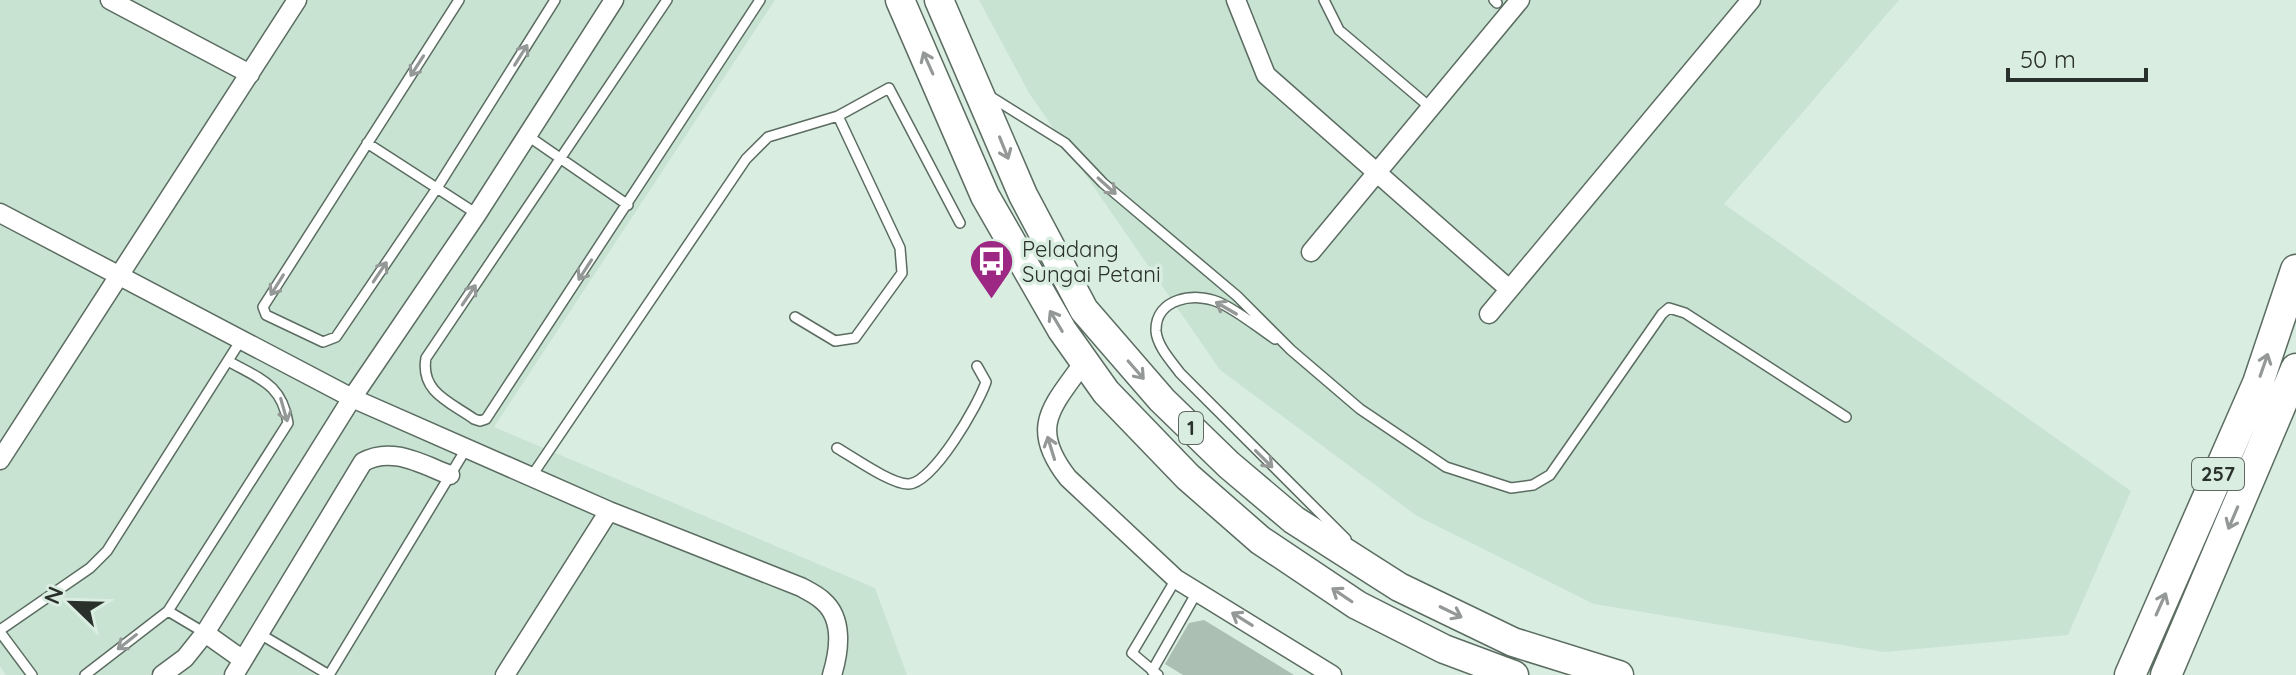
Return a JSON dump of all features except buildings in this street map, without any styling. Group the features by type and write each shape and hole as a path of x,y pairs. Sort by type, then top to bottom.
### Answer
{"highway":[{"name":"257","path":"2130,675 2258,383 2296,270"},
{"name":"257","path":"2166,675 2296,369"}],"main road":[{"name":"1","path":"900,0 985,196 1062,330 1106,392 1188,477 1260,540 1357,605 1444,649 1514,675"},
{"name":"1","path":"939,0 1023,195 1084,310 1162,400 1229,465 1294,520 1399,587 1513,642 1619,675"}],"street":[{"path":"110,0 250,74"},
{"path":"0,460 297,0"},
{"path":"162,675 185,658 205,633 352,398 477,214 614,0"},
{"path":"1236,0 1266,75 1509,289"},
{"path":"1311,252 1520,0"},
{"path":"1489,314 1746,2"},
{"path":"0,213 352,398 609,511 801,587 825,602 837,623 839,654 832,675"},
{"path":"1084,362 1054,404 1047,421 1046,442 1054,461 1068,478 1176,579 1332,675"},
{"path":"205,633 239,668 363,462 375,455 389,454 450,475"},
{"path":"505,675 609,511"}],"lane":[{"path":"459,0 263,307 266,315 323,342 336,337 437,188 555,0"},
{"path":"667,0 426,358 423,372 429,386 474,419 486,419 760,0"},
{"path":"1324,0 1339,30 1431,108"},
{"path":"531,477 746,159 768,137 838,116 889,88 960,223"},
{"path":"978,89 1065,143 1103,183 1237,296 1291,350 1360,409 1446,467 1511,488 1533,485 1550,475 1669,308 1685,313 1846,417"},
{"path":"795,317 835,341 855,338 902,273 900,248 838,116"},
{"path":"528,136 628,205"},
{"path":"367,143 477,214"},
{"path":"1291,350 1217,301 1192,298 1174,300 1162,312 1156,331 1164,352 1180,373 1326,521 1399,587"},
{"path":"32,675 0,631 90,568 107,551 241,340"},
{"path":"85,675 168,611 288,423 279,393 270,384 228,361"},
{"path":"837,448 898,482 910,484 923,478 937,464 981,396 986,382 977,366"},
{"path":"260,634 329,675 466,449"},
{"path":"1176,579 1132,653 1155,673 1197,592"},
{"path":"168,611 205,633"}],"shaded area":[{"path":"0,0 775,0 494,427 875,588 907,675 6,675 0,666"},
{"path":"979,0 1899,0 1724,204 2131,491 2068,635 1884,652 1594,604 1417,516 1220,370 1029,93"}],"place":[{"name":"Peladang Sungai Petani","path":"991,301"}]}
